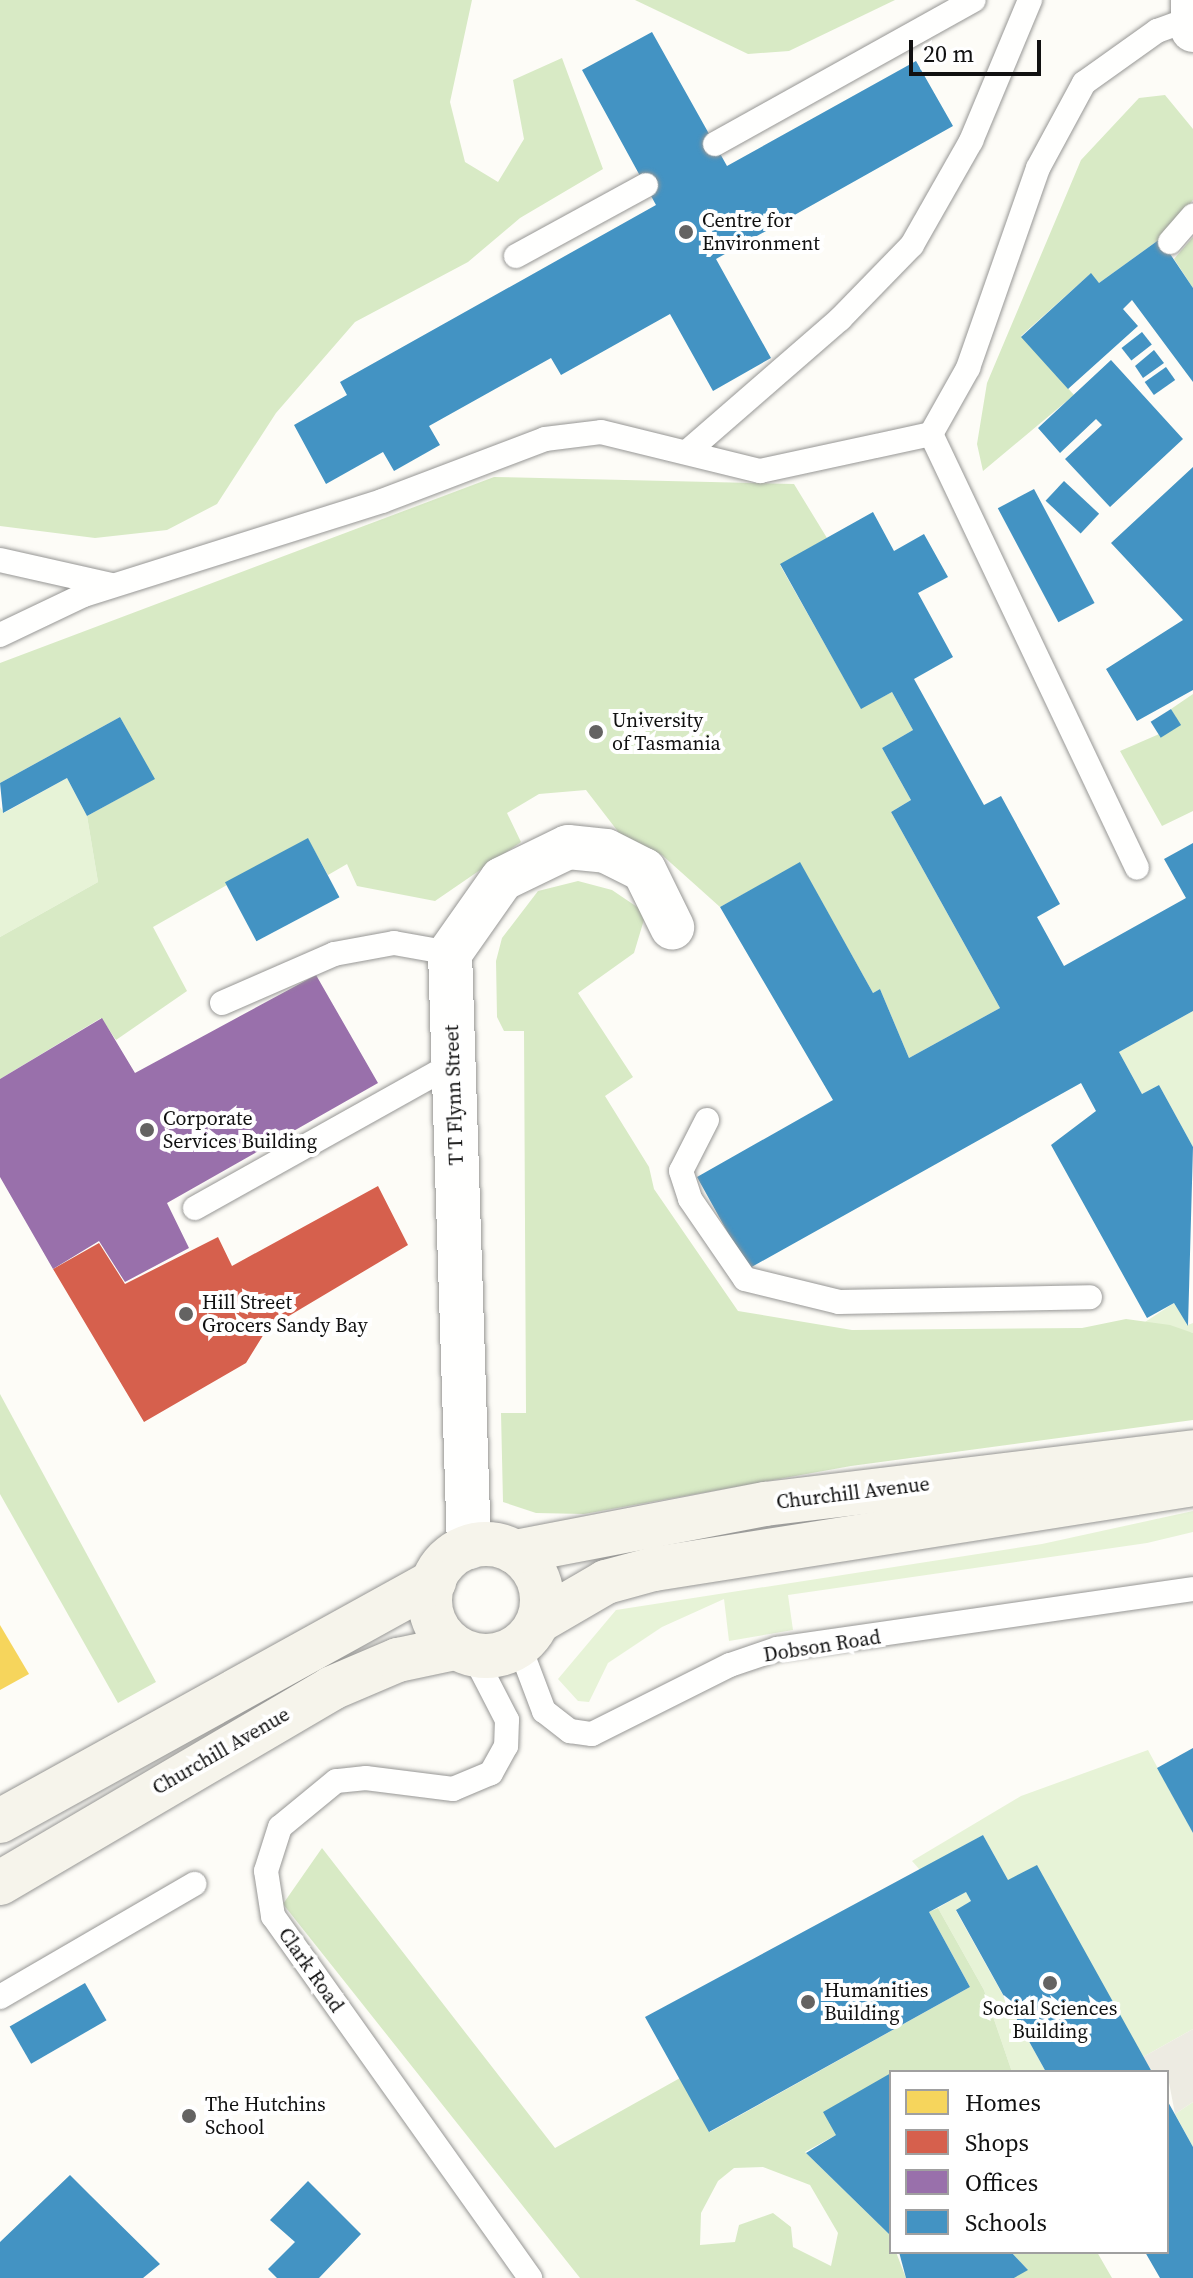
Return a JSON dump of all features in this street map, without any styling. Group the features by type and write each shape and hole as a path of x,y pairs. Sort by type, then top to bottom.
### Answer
{"street":[{"path":"450,953 502,879 568,847 606,851 644,870 672,927"},
{"name":"T T Flynn Street","path":"450,953 469,1547"},
{"name":"Churchill Avenue","path":"515,1552 765,1504 1193,1452"},
{"path":"434,1581 432,1617 464,1652 529,1633 606,1582 654,1569 1193,1484"},
{"path":"0,1821 434,1581 469,1547 515,1552 537,1575 529,1633"},
{"name":"Churchill Avenue","path":"0,1883 332,1688 398,1660 464,1652"}],"lane":[{"path":"715,144 974,0"},
{"path":"687,452 819,338 912,245 971,141 1030,0"},
{"path":"0,635 111,585 382,501 545,439 601,432 760,471 931,434 968,368 1038,168 1084,83 1157,31 1192,16"},
{"path":"516,256 646,185"},
{"path":"1170,242 1193,216"},
{"path":"931,434 1137,868"},
{"path":"0,560 111,585"},
{"path":"222,1003 334,954 394,943 450,953"},
{"path":"195,1208 453,1064"},
{"path":"707,1120 681,1171 690,1199 745,1279 839,1302 1090,1297"},
{"name":"Dobson Road","path":"544,1711 570,1731 605,1732 719,1670 777,1649 1193,1589"},
{"path":"464,1652 505,1709 507,1728 544,1711 529,1633"},
{"name":"Clark Road","path":"507,1728 498,1764 467,1787 336,1781 280,1827 266,1871 273,1916 530,2278"},
{"path":"0,1997 194,1884"}],"green space":[{"path":"0,0 472,0 450,102 465,162 498,182 524,139 513,80 562,58 603,169 520,218 468,262 355,322 276,413 217,504 167,530 95,538 0,526"},
{"path":"635,0 895,0 789,51 748,54"},
{"path":"1165,95 1193,129 1193,200 1160,239 1099,283 1090,274 1021,336 1074,395 983,471 977,444 987,383 1081,160 1139,98"},
{"path":"1193,237 1193,288 1174,259"},
{"path":"494,477 794,484 827,538 780,565 861,708 892,692 913,730 882,748 911,800 891,812 1000,1008 909,1058 880,989 873,993 800,863 720,907 662,855 623,838 586,790 539,794 507,813 521,842 435,901 357,886 347,864 328,875 308,839 153,927 187,991 116,1040 101,1018 0,1079 0,937 98,882 87,816 154,779 120,717 0,783 0,663"},
{"path":"1193,694 1193,811 1162,826 1120,751 1180,725 1171,709"},
{"path":"67,778 87,816 98,882 0,937 0,807 4,813"},
{"path":"578,881 612,890 646,913 634,953 578,993 633,1077 605,1096 649,1167 654,1189 738,1311 852,1330 1082,1328 1126,1319 1170,1325 1193,1333 1193,1420 851,1466 584,1514 536,1513 503,1502 501,1413 526,1413 524,1031 504,1031 497,1017 496,961 502,938 538,891"},
{"path":"1193,1011 1193,1147 1159,1085 1142,1094 1119,1052"},
{"path":"1174,1303 1188,1325 1193,1323 1193,1333 1145,1322"},
{"path":"0,1394 156,1682 118,1703 0,1494"},
{"path":"1193,1511 1193,1532 1147,1543 788,1595 793,1630 729,1641 724,1599 662,1627 608,1663 589,1702 578,1701 558,1679 616,1610 1042,1544"},
{"path":"1148,1750 1193,1833 1193,2029 1143,2057 1008,1880 983,1835 920,1870 912,1861 1021,1796"},
{"path":"322,1848 555,2148 680,2078 710,2132 970,1987 929,1912 938,1908 984,1990 1011,2070 889,2070 889,2074 836,2135 805,2152 889,2234 889,2254 897,2254 906,2278 580,2278 283,1904","holes":["763,2167 810,2185 838,2233 831,2266 793,2247 791,2227 773,2213 739,2225 735,2242 700,2245 701,2213 718,2181 734,2168"]},
{"path":"967,1891 971,1901 956,1911 1045,2070 1011,2070 984,1990 938,1908"},
{"path":"1193,2102 1193,2147 1175,2114"},
{"path":"1013,2254 1098,2254 1112,2278 1014,2278 1027,2269"}],"shaded area":[{"path":"1193,2029 1193,2102 1175,2114 1169,2070 1151,2070 1143,2057"}],"building: Homes":[{"path":"0,1625 29,1674 0,1690"}],"building: Shops":[{"name":"Hill Street Grocers Sandy Bay","path":"378,1186 408,1245 267,1329 246,1363 144,1422 53,1269 99,1243 125,1284 218,1237 232,1266"}],"building: Offices":[{"name":"Corporate Services Building","path":"316,975 378,1083 167,1203 189,1248 125,1282 99,1241 53,1269 0,1177 0,1079 102,1018 135,1073"}],"building: Schools":[{"name":"Centre for Environment","path":"652,32 727,166 916,61 953,126 716,259 771,358 713,391 670,314 561,375 551,358 429,426 440,445 394,471 383,452 326,484 294,425 347,395 340,382 656,205 582,70"},
{"path":"1160,239 1193,288 1193,382 1132,300 1123,309 1138,326 1068,389 1021,337 1091,273 1099,283"},
{"path":"1142,332 1152,345 1131,361 1122,348"},
{"path":"1154,350 1164,363 1143,378 1135,366"},
{"path":"1111,360 1183,439 1110,507 1065,459 1102,425 1096,419 1060,453 1038,428"},
{"path":"1166,367 1175,380 1154,395 1145,382"},
{"path":"1193,467 1193,690 1137,721 1106,669 1183,620 1111,543"},
{"path":"1064,481 1099,514 1081,533 1046,501"},
{"path":"1034,489 1095,603 1058,622 998,508"},
{"path":"873,512 894,551 924,534 948,577 918,593 953,657 914,679 984,805 1001,796 1060,904 1037,917 1064,966 1186,898 1164,859 1193,843 1193,1011 1119,1052 1142,1094 1159,1085 1193,1147 1188,1326 1174,1303 1147,1318 1051,1145 1096,1111 1081,1083 748,1269 697,1177 833,1100 720,907 800,862 873,993 880,989 909,1058 1000,1008 891,812 911,800 882,748 913,730 892,692 861,709 780,564"},
{"path":"1171,709 1181,725 1161,738 1151,722"},
{"path":"120,717 155,779 87,816 67,778 3,813 0,783"},
{"path":"308,838 339,897 256,941 225,882"},
{"path":"1193,1748 1193,1833 1157,1768"},
{"name":"Humanities Building","path":"983,1835 1008,1880 1037,1865 1151,2070 1045,2070 956,1910 971,1901 966,1892 929,1912 970,1987 709,2132 645,2017"},
{"path":"85,1983 106,2020 31,2064 10,2026"},
{"path":"889,2074 889,2234 806,2153 836,2135 823,2112"},
{"path":"1169,2104 1193,2147 1193,2278 1160,2278 1146,2254 1169,2254"},
{"path":"70,2175 160,2264 143,2278 0,2278 0,2242"},
{"path":"308,2181 361,2234 319,2278 277,2278 268,2269 295,2242 270,2220"},
{"path":"900,2254 1013,2254 1028,2270 1014,2278 906,2278"}],"place":[{"name":"Centre for Environment","path":"686,232"},
{"name":"University of Tasmania","path":"596,732"},
{"name":"Corporate Services Building","path":"147,1130"},
{"name":"Hill Street Grocers Sandy Bay","path":"186,1314"},
{"name":"Social Sciences Building","path":"1050,1983"},
{"name":"Humanities Building","path":"808,2002"},
{"name":"The Hutchins School","path":"189,2116"}]}
